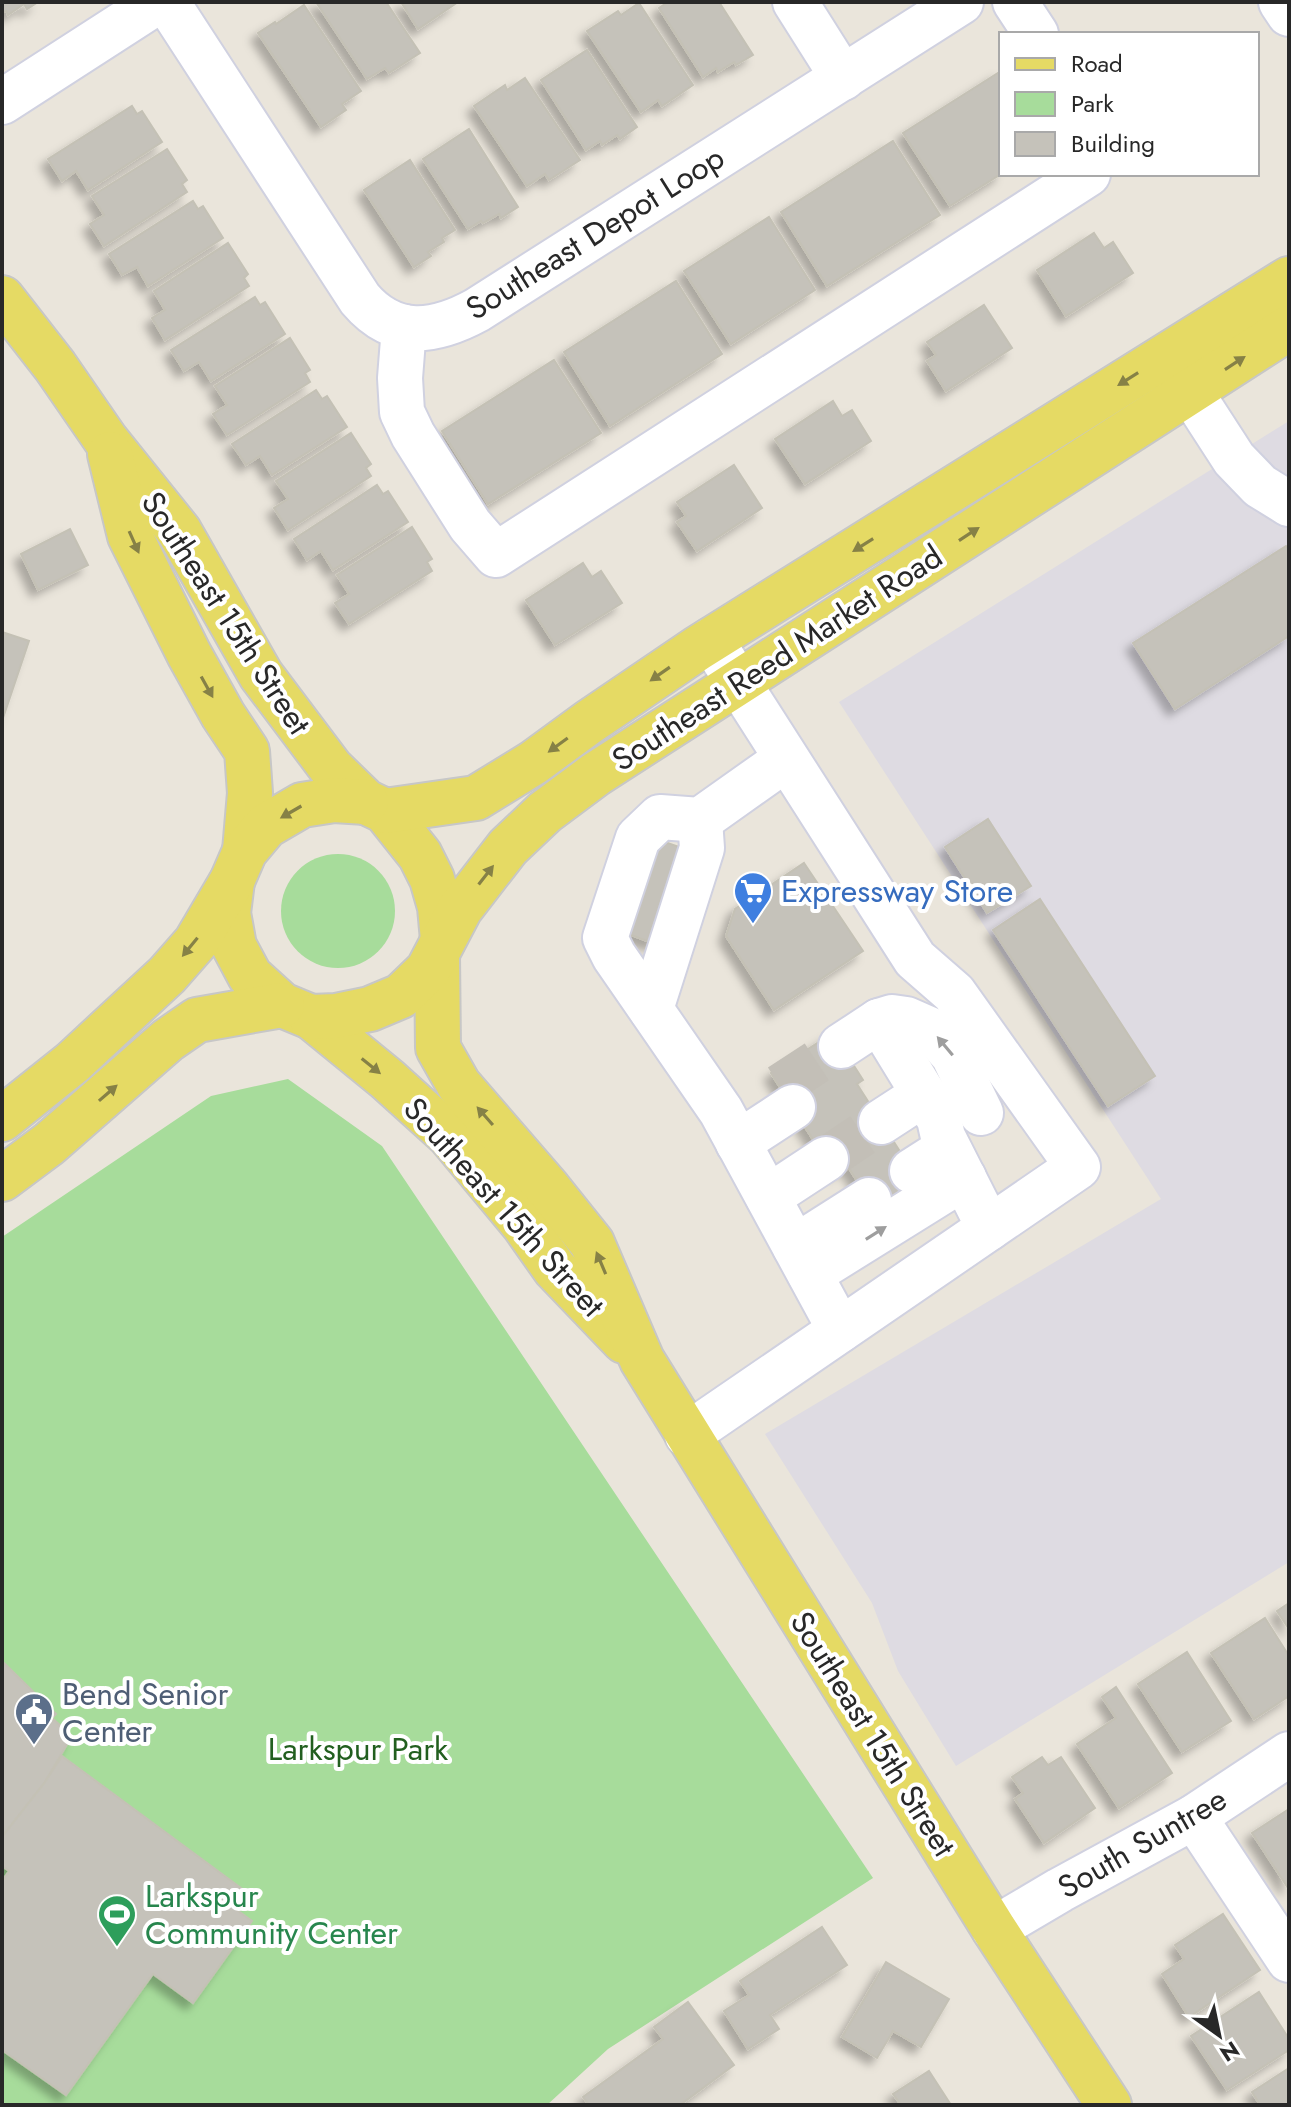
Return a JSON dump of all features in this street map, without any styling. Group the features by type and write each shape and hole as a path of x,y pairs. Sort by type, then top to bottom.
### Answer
{"main road":[{"name":"Southeast Reed Market Road","path":"2,1119 72,1063 167,975 196,942 238,866 266,826 302,805 334,800 376,807 476,798 533,763 711,640 1289,279"},
{"name":"Southeast 15th Street","path":"2,298 55,366 106,440 179,531 261,675 331,768 376,807 420,855 432,879 440,907 438,1048 459,1085 592,1243 642,1360 994,1929 1109,2105"},
{"name":"Southeast Reed Market Road","path":"2,1179 49,1144 168,1040 197,1020 296,1011 336,1016 370,1009 401,996 428,970 460,909 508,847 545,812 596,774 1289,328"},
{"name":"Southeast 15th Street","path":"106,440 130,536 196,667 247,751 250,793 228,913 234,946 250,976 387,1079 449,1135 524,1225 555,1269 642,1360"}],"street":[{"path":"2,102 157,2"},
{"path":"167,2 360,299 378,316 404,327 400,378 402,412 413,435 470,525 496,555 1085,176"},
{"path":"795,2 843,78"},
{"name":"Southeast Depot Loop","path":"404,327 434,328 477,310 961,2"},
{"path":"1015,2 1035,32"},
{"path":"1281,2 1289,14"},
{"path":"1190,391 1234,459 1260,486 1289,504"},
{"path":"687,1435 1078,1167 954,993 915,959 711,640"},
{"path":"786,759 700,820 660,817 638,838 605,938 614,956 721,1111 840,1330"},
{"path":"651,1009 702,848 700,820"},
{"path":"848,1056 885,1032 892,1017 906,1019 931,1030 953,1055 981,1113"},
{"path":"885,1032 943,1135 989,1228"},
{"path":"789,1235 1021,1087"},
{"path":"732,1132 786,1097"},
{"path":"943,1135 897,1147 943,1135"},
{"path":"789,1235 849,1178 789,1235"},
{"name":"South Suntree","path":"994,1929 1194,1817 1289,1754"},
{"path":"1194,1817 1289,1960"}],"shaded area":[{"path":"1289,421 1289,1562 956,1766 898,1671 872,1603 765,1434 1161,1199 839,702"}],"green space":[{"path":"338,854 360,858 378,871 391,889 395,911 391,933 378,951 360,964 338,968 316,964 298,951 285,933 281,911 285,889 298,871 316,858"},
{"name":"Larkspur Park","path":"288,1079 382,1146 873,1878 608,2049 547,2105 2,2105 2,1237 211,1096"}],"building":[{"path":"2,2 38,2 27,9 24,4 8,15 6,11 2,13"},
{"path":"316,2 386,2 420,53 389,73 385,68 367,79"},
{"path":"401,2 458,2 418,29"},
{"path":"668,2 719,2 753,55 718,72 716,68 703,77 659,8"},
{"path":"639,3 693,85 662,106 658,100 641,112 587,31 618,11 621,15"},
{"path":"304,5 361,91 342,104 346,110 321,127 258,33"},
{"path":"587,50 637,127 620,139 617,135 602,145 600,141 586,150 541,80"},
{"path":"999,72 999,175 950,206 903,133"},
{"path":"525,78 580,160 549,180 545,174 527,186 474,106 505,85 507,90"},
{"path":"132,106 137,114 142,111 162,142 88,190 76,171 62,181 48,159"},
{"path":"469,129 518,207 501,218 499,214 468,229 423,159"},
{"path":"893,141 940,215 827,286 781,212"},
{"path":"167,149 187,180 182,184 187,192 104,246 90,224 104,215 92,196"},
{"path":"410,160 455,230 428,252 431,256 414,267 364,190"},
{"path":"193,201 198,209 203,206 223,238 148,286 137,267 122,275 109,254"},
{"path":"769,217 815,290 731,344 684,271"},
{"path":"1094,233 1104,248 1113,242 1133,273 1066,316 1037,270"},
{"path":"228,243 248,274 244,278 249,286 165,340 152,318 165,310 154,291"},
{"path":"676,281 722,354 610,426 564,352"},
{"path":"255,297 260,305 265,302 285,334 211,381 199,362 184,371 171,350"},
{"path":"984,305 1012,348 946,391 927,361 936,355 927,342"},
{"path":"290,338 310,370 305,373 310,382 227,435 213,414 227,405 215,386"},
{"path":"554,360 601,433 488,504 442,431"},
{"path":"316,390 322,399 327,396 347,427 272,475 260,456 246,465 232,444"},
{"path":"833,401 842,416 852,410 871,441 805,484 775,439"},
{"path":"351,433 371,464 366,468 371,476 288,530 274,508 288,499 276,481"},
{"path":"734,465 762,508 697,551 677,522 686,516 677,502"},
{"path":"377,485 383,494 388,491 408,522 333,570 321,551 307,560 294,539"},
{"path":"412,527 432,559 427,562 432,571 349,624 335,603 349,594 337,575"},
{"path":"70,529 88,565 38,590 21,554"},
{"path":"1286,546 1289,550 1289,636 1175,709 1133,643"},
{"path":"583,563 592,577 601,571 622,603 555,645 526,600"},
{"path":"2,632 29,641 2,721"},
{"path":"988,819 1031,886 987,913 945,847"},
{"path":"656,839 688,850 655,944 623,932"},
{"path":"804,863 863,951 774,1010 726,936 735,909"},
{"path":"1040,899 1155,1076 1108,1106 993,930"},
{"path":"833,1033 863,1080 857,1084 920,1183 876,1211 847,1165 834,1173 771,1073"},
{"path":"1289,1603 1289,1629 1277,1611"},
{"path":"1265,1618 1289,1656 1289,1696 1254,1719 1211,1653"},
{"path":"1187,1652 1231,1721 1182,1752 1138,1684"},
{"name":"Bend Senior Center","path":"2,1661 56,1714 52,1718 72,1736 45,1782 2,1837"},
{"path":"1116,1687 1172,1773 1119,1808 1077,1744 1116,1718 1102,1697"},
{"name":"Larkspur Community Center","path":"62,1756 249,1894 237,1910 252,1921 193,2003 153,1974 66,2095 2,2050 2,1881 9,1871 2,1866 2,1837"},
{"path":"1042,1757 1048,1765 1061,1757 1095,1808 1044,1843 1015,1799 1023,1793 1012,1777"},
{"path":"1289,1809 1289,1887 1288,1888 1252,1833"},
{"path":"1223,1914 1260,1970 1189,2017 1162,1974 1184,1959 1175,1945"},
{"path":"822,1927 847,1965 770,2015 779,2029 748,2049 724,2011 749,1995 740,1981"},
{"path":"886,1962 949,1999 921,2047 893,2031 877,2058 842,2037"},
{"path":"1259,1992 1289,2039 1289,2050 1227,2090 1191,2036"},
{"path":"688,2002 734,2065 680,2105 589,2105 583,2097 663,2039 654,2027"},
{"path":"1289,2068 1289,2105 1260,2105 1252,2092"},
{"path":"929,2071 951,2105 901,2105 893,2094"}],"tunnel":[{"path":"780,1086 841,1046"},
{"path":"826,1159 881,1122"}],"place":[{"name":"Expressway Store","path":"753,925"},
{"name":"Bend Senior Center","path":"34,1746"},
{"name":"Larkspur Community Center","path":"117,1948"}]}
